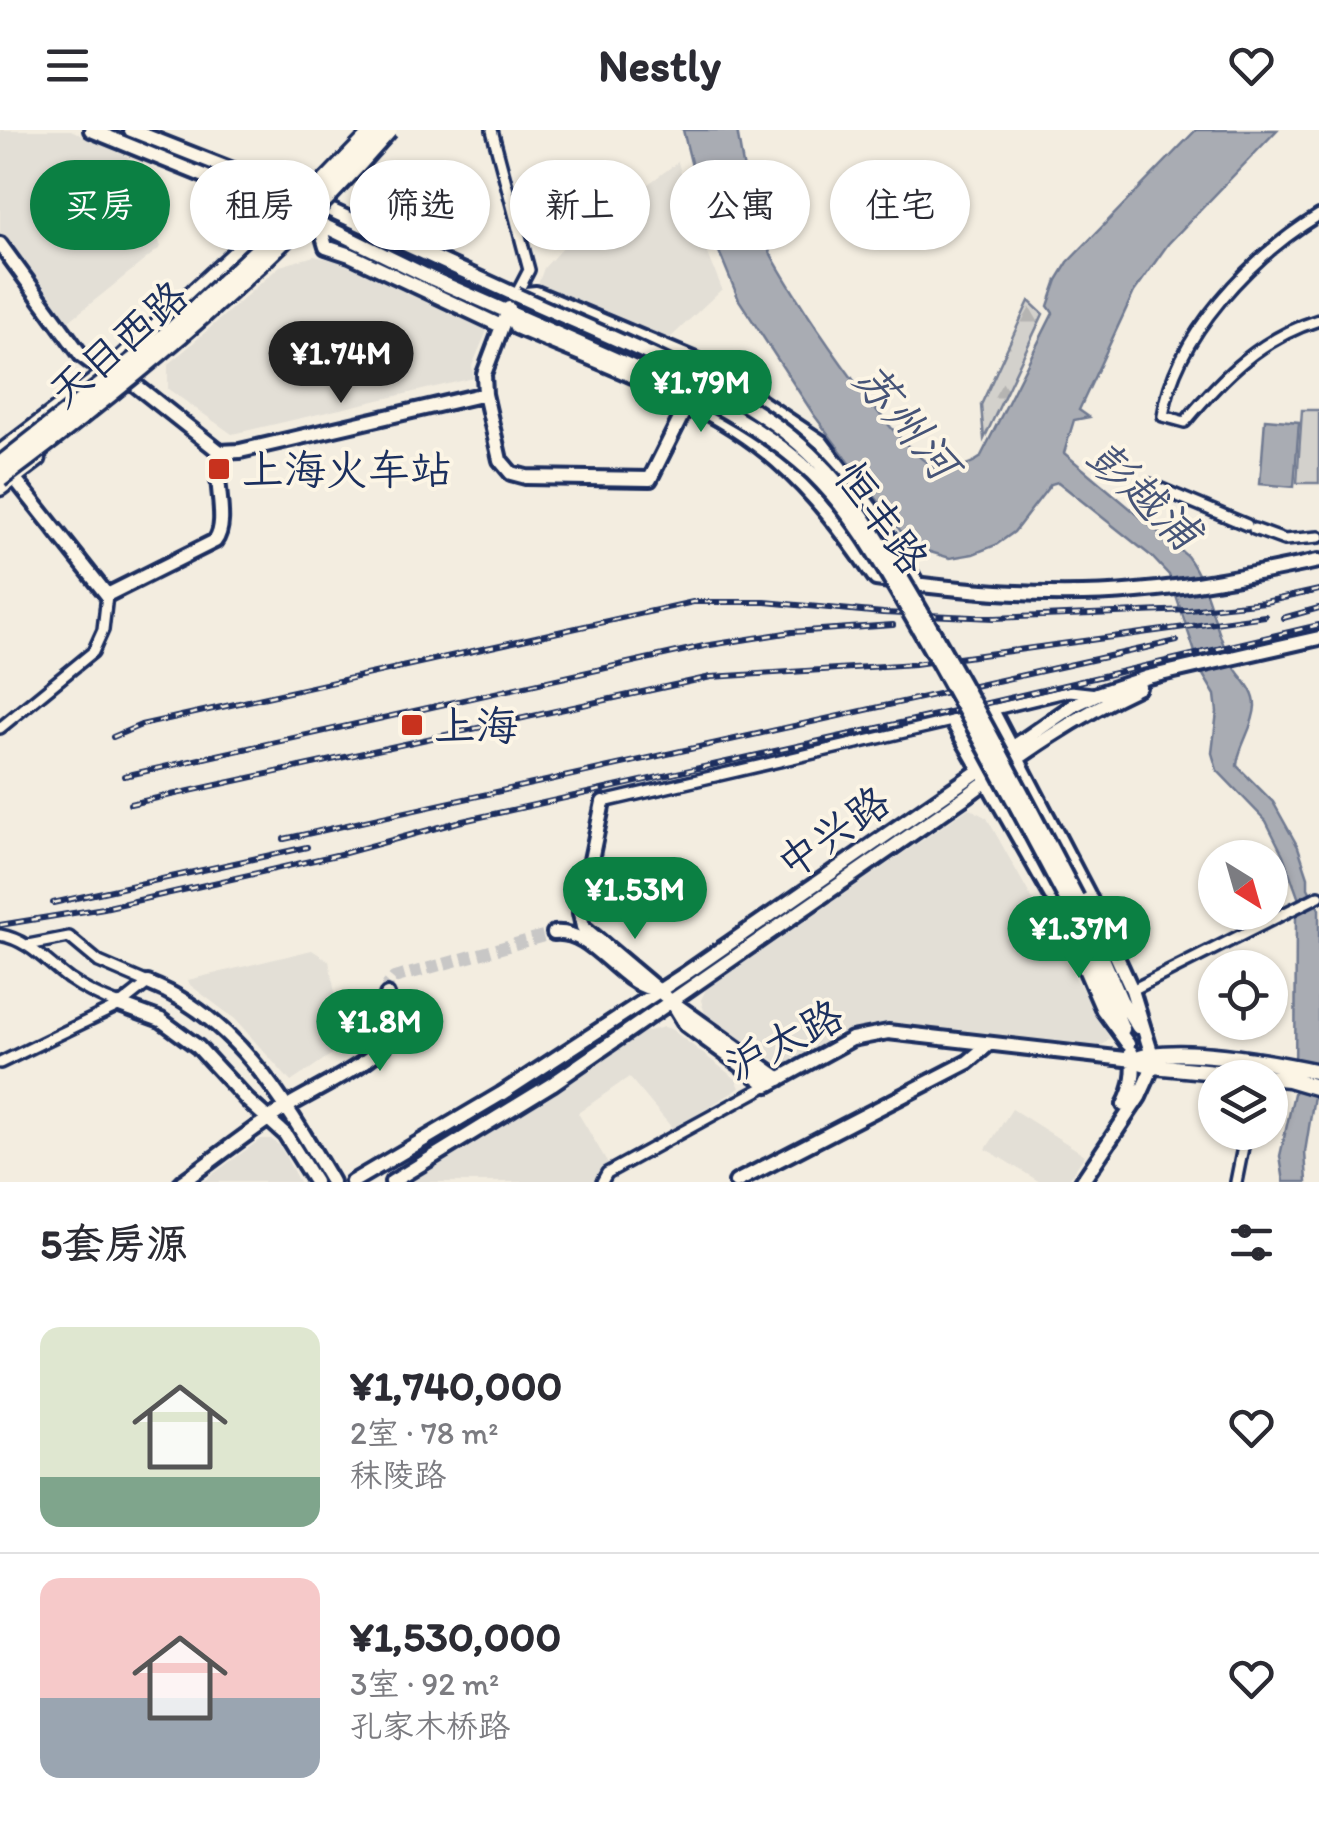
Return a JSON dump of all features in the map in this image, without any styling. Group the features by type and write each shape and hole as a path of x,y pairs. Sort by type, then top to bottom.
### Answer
{"highway":[{"path":"0,459 76,406 172,330 228,280 372,130"},
{"path":"7,478 193,326 284,241 392,130"},
{"path":"76,406 245,250"}],"main road":[{"name":"恒丰路","path":"92,130 190,168"},
{"name":"恒丰路","path":"131,130 158,135 216,160"},
{"path":"330,172 372,130"},
{"name":"天目西路","path":"330,196 392,130"},
{"name":"恒丰路","path":"330,210 734,399 790,436 823,466 873,530 983,716 1121,1000 1145,1037"},
{"name":"恒丰路","path":"330,229 448,292 508,310 708,401 781,447 826,488 864,536 1072,900 1134,1060"},
{"path":"0,244 81,355 105,373 133,383 220,452 240,451 485,394"},
{"name":"天目西路","path":"0,459 105,373 124,365 247,250"},
{"name":"天目西路","path":"0,488 7,478 133,383 281,250"},
{"path":"448,292 501,326"},
{"path":"705,364 650,478 526,477 511,473 500,460 484,374 516,295 536,293 705,364 821,442 870,506 918,585"},
{"path":"508,310 516,327 689,403 778,461 834,519 876,579 1072,594 1172,587 1319,561"},
{"path":"0,459 7,478 107,594 216,541 222,528 215,468 220,452"},
{"name":"中兴路","path":"392,1182 512,1110 672,1002 1015,751 1099,699 1154,677 1319,638"},
{"name":"恒丰路","path":"992,710 1088,894 1132,990 1152,1059"},
{"name":"恒丰路","path":"952,722 1058,907 1103,1010 1128,1044"},
{"name":"中兴路","path":"352,1182 502,1094 982,776"},
{"path":"603,802 580,913 583,926 774,1082"},
{"path":"554,933 574,935 634,984 659,990"},
{"path":"148,983 188,1002 219,1026 271,1083 332,1182"},
{"path":"182,1182 286,1107 312,1096 391,1039 395,1030 387,995"},
{"path":"120,1005 161,1020 188,1038 285,1134 316,1182"},
{"name":"沪太路","path":"774,1082 832,1048 871,1034 910,1033 1134,1060 1319,1072"},
{"path":"736,1182 968,1062 989,1044"},
{"path":"1082,1182 1139,1096 1152,1059"},
{"name":"沪太路","path":"1152,1059 1198,1071"},
{"path":"1101,1152 1131,1093 1134,1060"},
{"name":"沪太路","path":"1289,1072 1319,1088"}],"street":[{"path":"492,130 530,270 516,295"},
{"path":"158,135 159,155"},
{"path":"1319,215 1264,254 1225,294 1194,340 1166,396 1162,416 1185,422 1222,378 1248,356 1279,336 1319,320"},
{"path":"1149,484 1284,540 1319,536"},
{"path":"0,728 92,652 103,630 107,594"},
{"path":"603,802 1070,691 1099,699"},
{"path":"1132,990 1319,896"},
{"path":"0,935 28,945 84,989 120,1005"},
{"path":"0,1063 120,1005 148,983 99,962 69,936 28,945"},
{"name":"沪太路","path":"602,1180 774,1082"},
{"path":"1236,1182 1242,1150"}],"shaded area":[{"path":"0,130 71,130 129,160 30,160 30,250 157,250 64,325 0,237"},
{"path":"683,130 737,130 743,160 690,160"},
{"path":"1196,130 1277,130 1168,244 1134,292 1079,410 1089,417 1074,420 1064,453 1187,556 1202,582 1226,652 1253,694 1254,714 1237,766 1273,802 1298,847 1308,888 1319,909 1319,1065 1305,1152 1307,1182 1284,1182 1280,1156 1281,1150 1288,1150 1288,1120 1295,1089 1296,916 1302,908 1288,869 1288,840 1276,840 1266,821 1217,770 1212,753 1215,695 1202,673 1169,575 1151,556 1058,482 1051,484 1014,532 973,554 950,558 927,551 905,537 814,415 739,300 718,250 769,250 843,366 896,433 936,467 965,465 980,458 1053,313 1048,306 1068,262"},
{"path":"670,168 670,250 707,250 722,289 668,340 537,287 544,268 560,250 650,250 650,183"},
{"path":"314,256 355,264 485,321 488,328 472,366 474,378 232,434 168,389 168,365 280,266"},
{"path":"1265,419 1299,422 1294,487 1260,484"},
{"path":"969,808 987,818 1110,1039 1099,1048 883,1025 834,1038 783,1066 705,1014 701,1000 706,989"},
{"path":"312,950 329,961 345,1045 291,1082 235,1019 188,980"},
{"path":"664,1027 736,1079 740,1088 673,1129 629,1077 578,1113 609,1165 599,1170 606,1182 407,1182 559,1089 641,1033"},
{"path":"1012,1109 1085,1155 1067,1182 1040,1182 986,1149"},
{"path":"261,1139 271,1139 280,1146 299,1182 202,1182"}],"green space":[{"path":"1029,301 1043,314 984,439 981,405"},
{"path":"1302,410 1319,410 1319,483 1297,483"}],"tunnel":[{"path":"387,995 394,978 554,933"}],"railway":[{"path":"113,737 141,725 693,602 765,602 995,618 1189,610 1265,602 1319,590"},
{"path":"1283,618 1319,608"},
{"path":"130,804 711,677 915,664 1265,616"},
{"path":"124,776 704,646 792,632 893,625"},
{"path":"0,925 104,908 345,853 458,822 1319,625"},
{"path":"284,839 1177,641"},
{"path":"53,903 307,847"}],"place":[{"name":"上海火车站","path":"219,469"},
{"name":"上海","path":"412,725"}],"water label":[{"name":"苏州河","path":"907,421"},
{"name":"彭越浦","path":"1144,494"}]}
